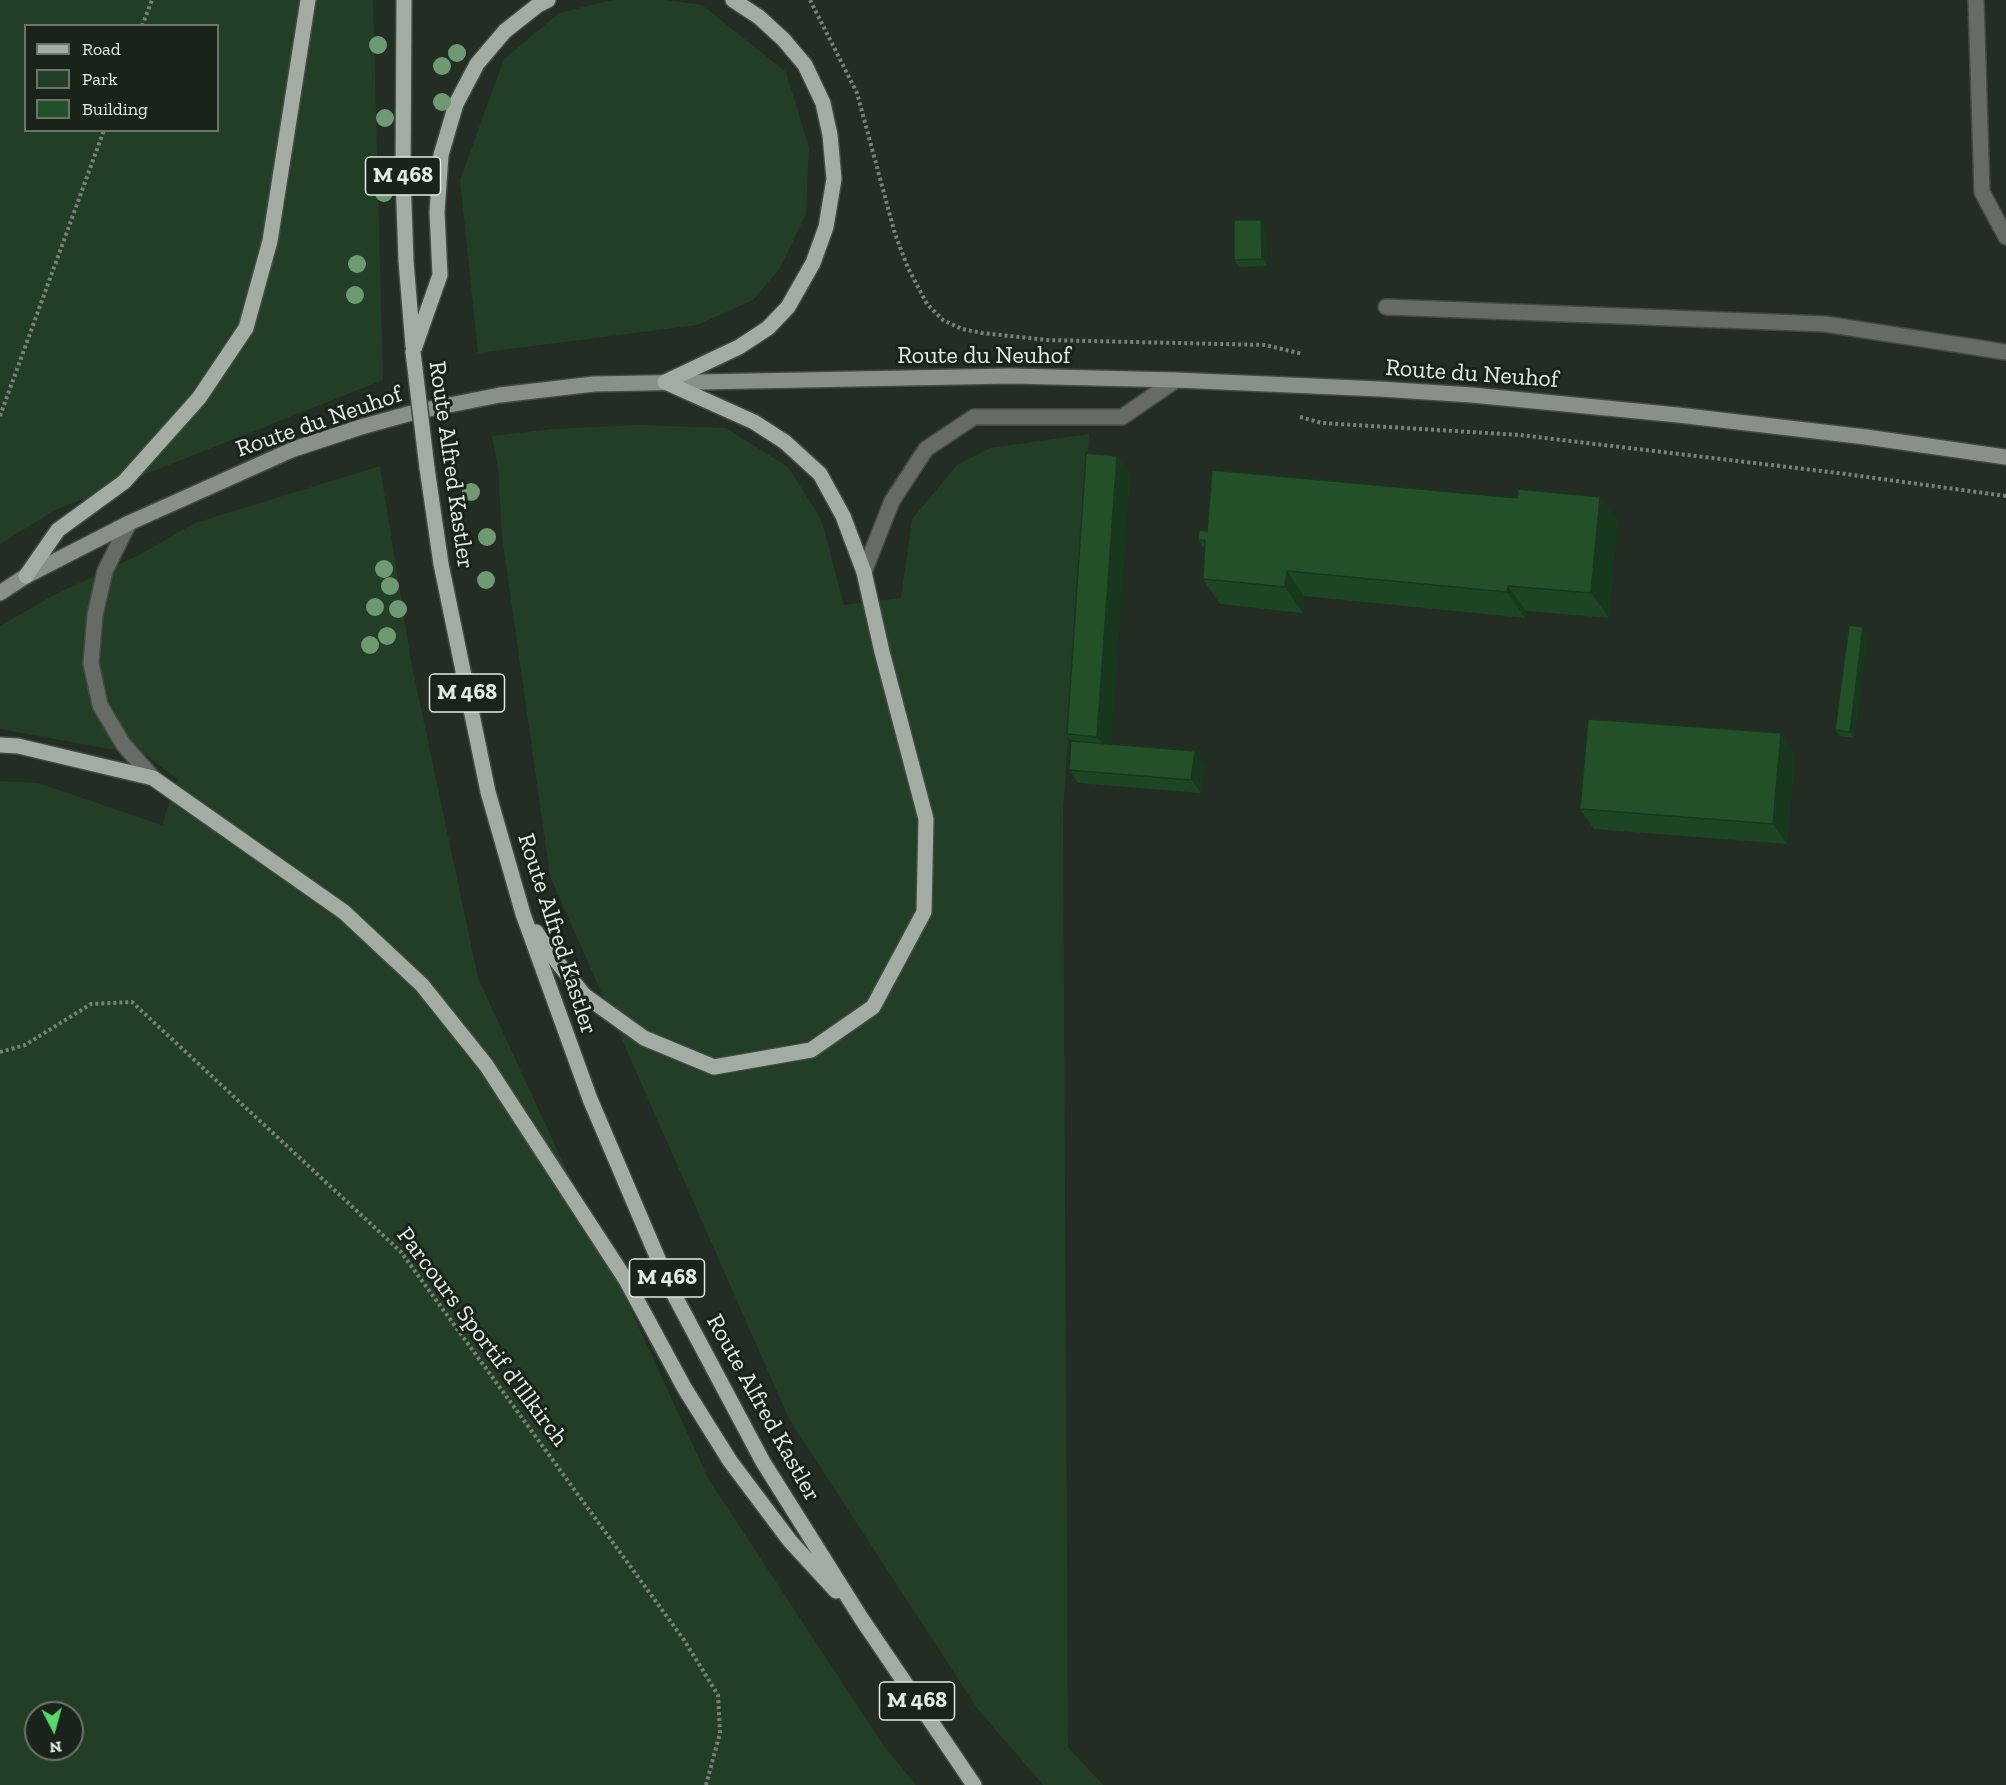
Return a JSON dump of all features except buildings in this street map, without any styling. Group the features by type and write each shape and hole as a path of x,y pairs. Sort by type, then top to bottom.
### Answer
{"main road":[{"path":"26,576 58,530 124,482 192,406 246,328 270,241 308,0"},
{"name":"Route Alfred Kastler","path":"404,0 402,90 406,261 413,352 427,468 443,574 486,781 523,914 590,1099 670,1287 763,1462 861,1618 974,1785"},
{"path":"413,352 440,276 437,212 441,155 456,104 477,64 505,31 538,4 548,0"},
{"path":"665,382 739,347 768,328 788,307 813,263 826,227 834,179 830,135 823,102 805,65 784,40 759,17 733,0"},
{"path":"523,914 584,995 644,1038 714,1067 811,1050 873,1007 924,912 926,819 882,652 864,572 843,516 820,474 785,442 754,422 665,382"},
{"path":"0,745 18,746 153,778 344,912 422,985 486,1065 626,1280 685,1389 730,1461 790,1541 861,1618"}],"street":[{"name":"Route du Neuhof","path":"0,593 26,576 129,523 294,449 419,411 500,395 594,384 1011,376 1176,380 1472,395 1678,415 1866,437 2006,458"}],"lane":[{"path":"1976,0 1982,192 2006,237"},
{"path":"1386,307 1825,324 2006,352"},
{"path":"864,572 892,501 926,449 974,417 1122,417 1176,380"},
{"path":"129,523 105,571 95,615 92,663 100,705 123,744 153,778"}],"path":[{"path":"143,24 152,0"},
{"path":"810,0 857,93 895,234 908,268 927,304 943,320 962,329 1047,340 1265,345 1281,412 1322,423 1520,435 1838,473 2006,496"},
{"path":"0,416 103,132"},
{"name":"Parcours Sportif d'Illkirch","path":"0,1052 25,1045 91,1004 132,1002 401,1252 684,1640 718,1695 720,1733 706,1785"}],"green space":[{"path":"0,0 373,0 383,380 55,510 0,544"},
{"path":"613,0 666,0 702,5 786,72 809,148 806,214 780,268 753,300 697,325 478,353 460,180 504,59 559,13"},
{"path":"638,425 726,428 788,467 821,519 844,605 901,598 912,519 958,464 990,448 1089,434 1063,813 1068,1747 1103,1785 1043,1785 977,1708 789,1419 550,876 502,536 498,468 492,436 552,429"},
{"path":"380,466 411,661 478,978 709,1480 884,1746 916,1785 0,1785 0,781 38,783 162,825 177,779 145,754 0,729 0,626 54,595 137,556 195,523"}]}
